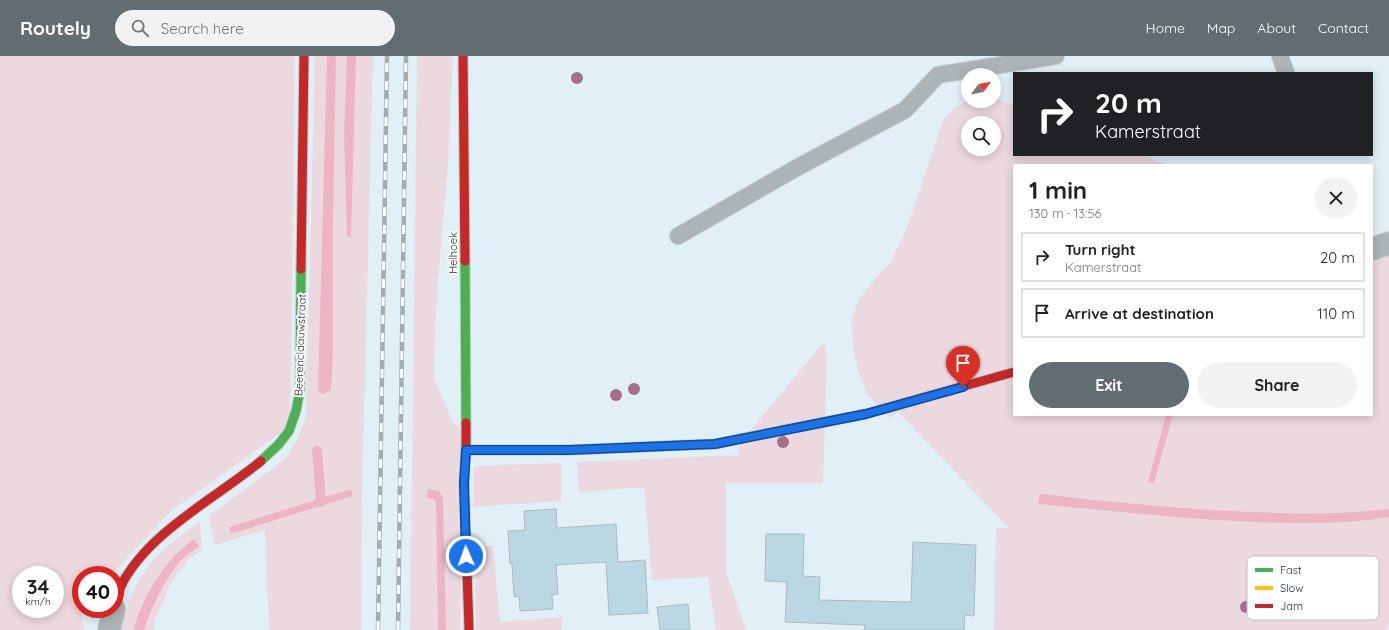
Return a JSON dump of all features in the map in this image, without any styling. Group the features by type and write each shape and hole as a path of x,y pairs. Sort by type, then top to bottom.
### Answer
{"street":[{"name":"Beerenclaauwstraat","path":"124,581 131,569 162,535 264,460 279,444 290,429 296,411 300,390 304,56"},
{"name":"Helhoek","path":"463,56 466,450 464,483 469,630"},
{"path":"1373,249 1389,243"},
{"path":"466,450 569,450 715,444 866,414 1013,372"},
{"path":"109,630 112,618"}],"lane":[{"path":"678,236 798,167 904,110 938,75 1056,56"},
{"path":"1280,56 1286,72"}],"shaded area":[{"path":"0,56 295,56 290,426 171,511 119,566 72,566 72,618 82,618 84,630 0,630"},
{"path":"315,56 373,56 362,495 361,630 269,630 265,530 214,545 209,516 285,459 297,440 306,417","holes":["351,489 353,496 232,534 229,528"]},
{"path":"327,56 336,56 333,222 333,352 331,390 323,394 318,391"},
{"path":"347,56 356,56 351,237 347,237 344,133"},
{"path":"417,56 453,56 448,164 436,305 434,378 452,421 463,432 460,630 410,630"},
{"path":"1001,100 1013,105 1013,156 1145,156 1165,164 1013,164 1013,416 1166,416 1148,481 1154,483 1173,416 1373,416 1373,245 1389,251 1389,624 1386,630 994,630 996,528 1009,528 898,412 890,418 867,394 858,370 853,347 851,321 859,300 891,261 906,230 944,119 955,107 961,104 961,108 1001,108"},
{"path":"824,342 827,354 823,483 726,483 726,571 746,630 716,630 708,577 652,580 644,487 579,492 577,462 739,455 740,443"},
{"path":"1166,416 1173,416 1154,483 1148,481"},
{"path":"561,463 561,501 473,507 474,466"},
{"path":"351,489 353,496 231,534 229,527"},
{"path":"428,489 439,491 443,497 446,630 438,630 436,502 434,499 427,498"},
{"path":"1040,494 1111,502 1251,512 1330,513 1389,509 1389,517 1370,520 1314,523 1213,520 1038,504"},
{"path":"200,521 202,549 188,560 171,582 155,620 154,630 120,630 125,612 140,578 151,563 174,541"},
{"path":"194,539 199,546 181,560 164,584 144,630 134,630 140,611 156,580 175,555"},
{"path":"493,545 500,622 562,617 562,630 476,630 475,550"}],"building":[{"path":"556,509 557,528 616,524 618,562 645,560 648,613 609,615 606,562 556,565 558,594 552,595 553,609 520,611 519,596 514,597 508,531 525,530 524,511"},
{"path":"766,534 804,534 803,576 820,577 819,600 911,602 913,542 976,545 974,616 965,615 964,630 864,630 865,625 785,622 787,582 765,581"},
{"path":"688,604 690,630 660,630 657,607"}],"waterway":[{"path":"317,451 321,502"}],"railway":[{"path":"378,630 387,56"},
{"path":"398,630 406,56"}],"traffic: fast":[{"path":"465,261 466,423"},
{"path":"261,461 279,444 289,431 296,411 300,390 301,269"}],"traffic: slow":[{"path":"466,450 569,450 715,444 784,430"}],"traffic: jam":[{"path":"301,269 304,56"},
{"path":"463,56 465,261"},
{"path":"784,430 865,414 1013,372"},
{"path":"466,423 464,483 469,630"},
{"path":"124,581 134,565 166,532 261,461"}],"route":[{"path":"466,556 464,483 466,450 569,450 672,447 715,444 866,414 963,387"}]}
